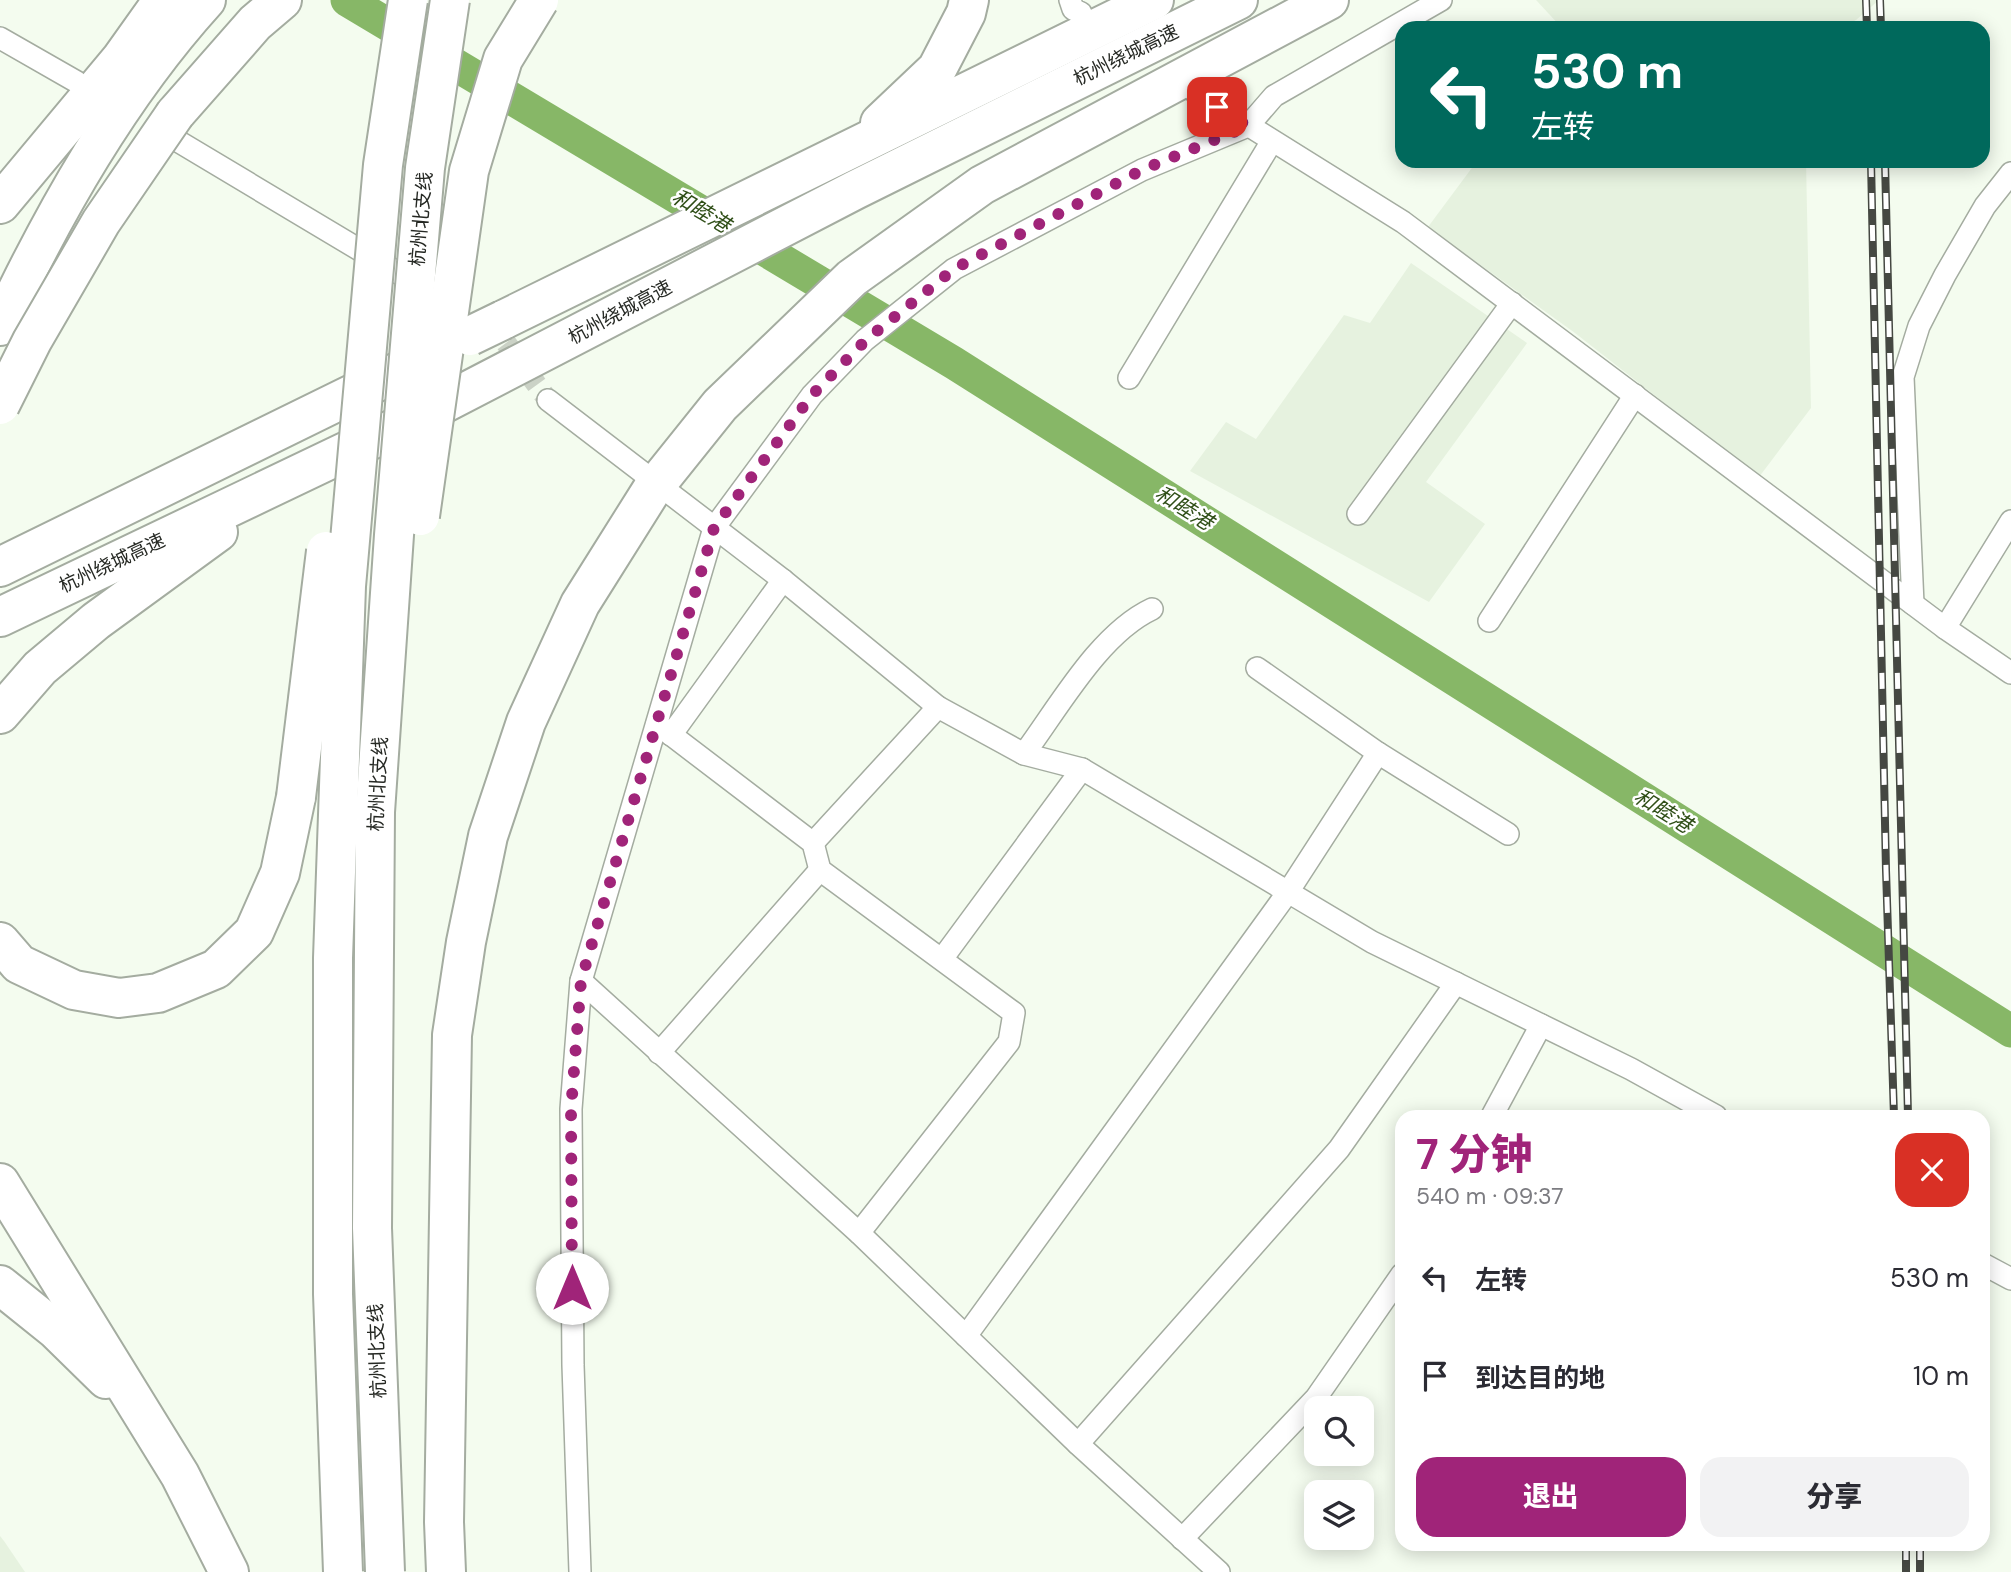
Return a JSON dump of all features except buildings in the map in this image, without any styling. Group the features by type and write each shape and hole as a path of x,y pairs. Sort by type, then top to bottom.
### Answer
{"highway":[{"path":"0,204 121,59 163,0"},
{"path":"0,326 100,140 169,41 206,0"},
{"name":"杭州北支线","path":"343,1572 333,1294 333,958 346,586 383,165 408,0"},
{"name":"杭州北支线","path":"385,1572 372,1228 375,812 394,535 425,168 450,0"},
{"path":"375,812 469,171 503,59 539,0"},
{"path":"834,160 937,69 966,13 969,0"},
{"name":"杭州绕城高速","path":"0,568 493,333 627,260 1154,0"},
{"name":"杭州绕城高速","path":"0,617 406,424 855,190 1238,0"},
{"path":"446,1572 444,1522 452,1035 466,942 488,836 526,722 580,604 651,491 720,405 852,278 982,184 1329,0"},
{"path":"0,405 32,341 162,119 268,11"},
{"path":"0,942 19,964 63,985 74,990 120,998 158,993 216,969 254,932 280,873 296,797 321,585 383,165"},
{"path":"0,713 40,668 96,621 296,476"},
{"path":"6,1192 180,1475 229,1572"},
{"path":"0,1285 56,1330 111,1383 180,1475"}],"street":[{"path":"1404,21 1441,0"},
{"path":"580,1572 573,1365 571,1109 581,981 664,729 714,528 812,395 866,340 954,269 1142,170 1248,126 1274,96 1395,26"},
{"path":"0,38 78,82"},
{"path":"1195,92 1404,222 1944,628 2011,673"},
{"path":"162,119 493,333"},
{"path":"1129,378 1272,141"},
{"path":"1913,604 1903,377 1919,326 1940,285 1985,206 2011,173"},
{"path":"1358,514 1511,303"},
{"path":"1489,621 1635,395"},
{"path":"548,400 642,472"},
{"path":"672,495 783,580 938,706 1024,754 1082,769 1372,942 1631,1069 1705,1110"},
{"path":"1944,628 2011,522"},
{"path":"664,729 783,580"},
{"path":"1024,754 1096,657 1132,619 1152,609"},
{"path":"1257,668 1378,753 1508,834"},
{"path":"813,843 938,706"},
{"path":"664,729 813,843 820,870 1014,1013 1009,1042 859,1233"},
{"path":"966,1336 1287,892 1378,753"},
{"path":"942,960 1082,769"},
{"path":"659,1053 820,870"},
{"path":"581,981 859,1233 1078,1444 1219,1572"},
{"path":"1078,1444 1339,1149 1456,983"},
{"path":"1495,1110 1541,1025"},
{"path":"1990,1268 2011,1279"},
{"path":"1182,1539 1316,1398 1395,1284"}],"shaded area":[{"path":"1536,0 1879,0 1854,21 1556,21"},
{"path":"1472,168 1806,168 1811,408 1759,477 1575,333 1428,227"},
{"path":"1411,263 1527,343 1426,482 1485,524 1429,602 1190,471 1226,422 1256,439 1344,315 1370,323"},
{"path":"0,1536 4,1541 25,1572 0,1572"}],"waterway":[{"name":"和睦港","path":"347,0 954,363 2011,1031"}],"tunnel":[{"path":"506,343 548,400"}],"railway":[{"path":"1866,0 1867,21"},
{"path":"1880,0 1881,21"},
{"path":"1871,168 1894,1110"},
{"path":"1885,168 1908,1110"},
{"path":"1906,1551 1906,1572"},
{"path":"1920,1551 1920,1572"}],"route":[{"path":"572,1288 571,1109 581,981 714,528 812,395 866,340 954,269 1142,170 1248,126 1217,107"}]}
